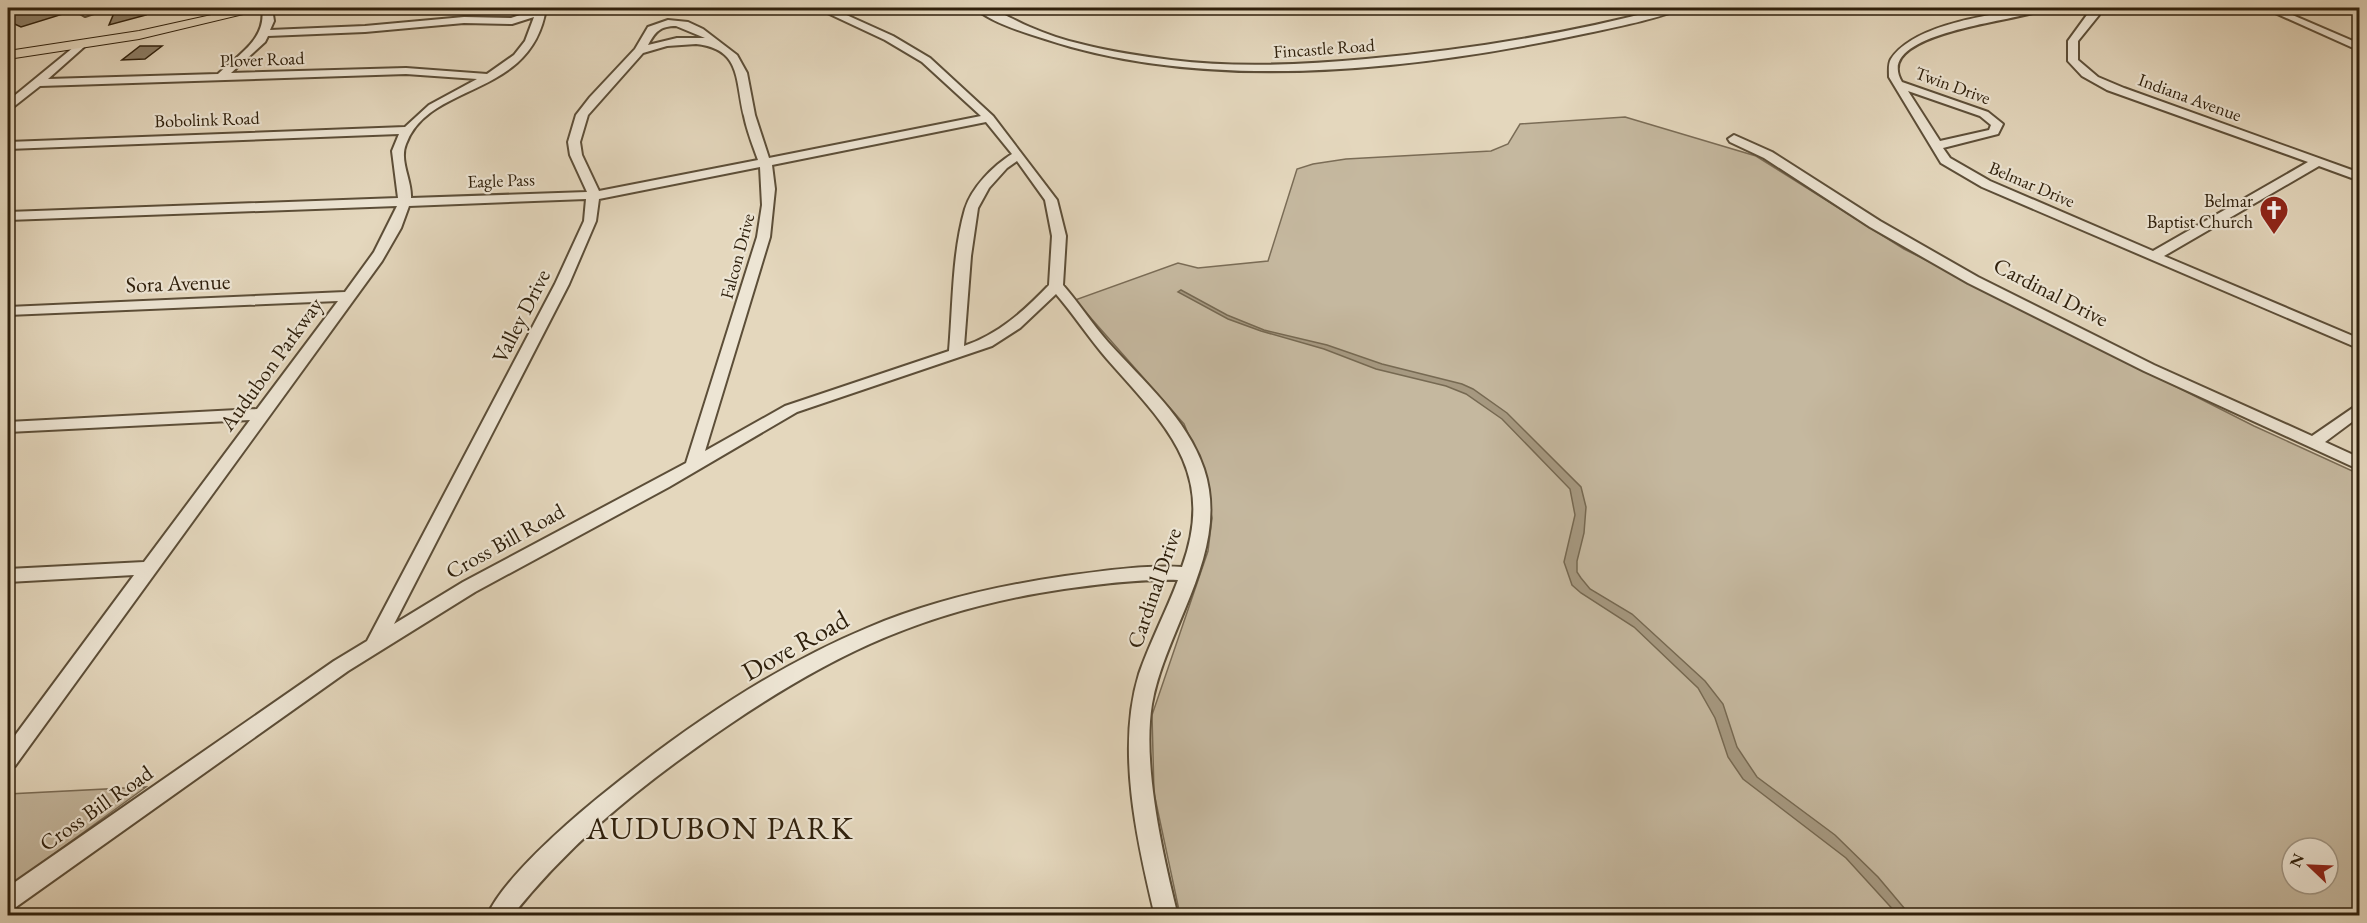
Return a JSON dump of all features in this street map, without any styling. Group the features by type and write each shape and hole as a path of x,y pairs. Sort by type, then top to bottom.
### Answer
{"main road":[{"path":"8,49 123,33 236,8"},
{"path":"8,54 80,45 172,28 256,8"}],"street":[{"path":"85,13 103,8"},
{"path":"222,76 261,40 269,21 267,8"},
{"path":"824,8 889,38 926,60 952,81 988,118 1046,191 1056,216 1059,236 1056,286"},
{"name":"Fincastle Road","path":"980,8 1024,30 1089,50 1171,64 1255,69 1353,64 1470,51 1580,32 1675,8"},
{"path":"1221,8 1235,8"},
{"name":"Belmar Drive","path":"2042,8 1961,25 1899,52 1892,65 1898,84 1935,146 1948,162 1968,175 2360,345"},
{"name":"Indiana Avenue","path":"2097,8 2072,46 2073,61 2086,74 2119,90 2360,177"},
{"path":"2269,8 2360,48"},
{"path":"264,33 364,29 464,20 512,21 541,10"},
{"path":"404,202 404,188 397,160 403,136 441,104 506,68 521,55 529,45 541,10"},
{"path":"512,21 535,31"},
{"name":"Falcon Drive","path":"639,51 652,29 671,23 688,25 722,46 736,58 743,73 748,112 766,163 769,188 765,230 693,466"},
{"path":"593,195 592,187 576,155 574,142 576,129 589,105 639,51 674,41 708,42 722,46"},
{"path":"8,106 67,59 80,45"},
{"name":"Plover Road","path":"36,83 412,71 489,77"},
{"name":"Twin Drive","path":"1898,84 1984,114 1996,124 1994,132 1986,135 1935,146"},
{"name":"Eagle Pass","path":"8,216 612,194 988,118"},
{"name":"Bobolink Road","path":"8,145 408,130"},
{"name":"Cardinal Drive","path":"1734,139 1768,155 1875,224 1973,280 2149,368 2360,465"},
{"path":"956,353 964,256 972,208 984,186 1003,165 1018,155"},
{"path":"2154,256 2317,162"},
{"name":"Valley Drive","path":"374,645 567,274 590,221 593,195"},
{"name":"Audubon Parkway","path":"8,760 386,245 404,202"},
{"name":"Cardinal Drive","path":"1056,286 1096,337 1170,421 1190,452 1198,480 1202,511 1198,550 1150,671 1141,717 1145,823 1167,915"},
{"name":"Cross Bill Road","path":"8,900 374,645 469,587 693,466 791,409 956,353 1004,334 1028,315 1056,286"},
{"name":"Sora Avenue","path":"8,311 349,296"},
{"path":"2312,444 2360,408"},
{"path":"8,426 263,414"},
{"path":"8,574 149,568"},
{"name":"Dove Road","path":"498,915 554,850 619,791 765,691 854,642 899,622 990,596 1102,577 1163,572 1189,574"}],"shaded area":[{"path":"1625,117 1756,156 1904,249 2254,426 2359,474 2359,915 1180,915 1154,793 1152,715 1208,551 1212,518 1201,465 1184,424 1075,300 1178,263 1198,268 1268,261 1297,169 1346,159 1491,151 1508,144 1520,124"},
{"path":"1181,290 1227,315 1264,330 1327,345 1382,364 1462,384 1507,413 1581,487 1586,507 1584,533 1577,561 1577,572 1581,578 1590,589 1632,614 1705,681 1723,704 1737,747 1757,777 1835,835 1878,877 1910,915 1898,915 1846,858 1743,779 1728,757 1715,718 1698,688 1634,627 1572,585 1564,562 1575,515 1570,489 1502,419 1466,394 1446,386 1376,369 1324,349 1228,319 1178,292"},
{"path":"146,787 8,887 8,794"}],"building":[{"path":"8,8 48,8 63,14 21,27 8,21"},
{"path":"144,9 146,15 109,25 114,13"},
{"path":"140,46 162,46 145,59 122,60"}],"place":[{"name":"Belmar Baptist Church","path":"2274,236"}],"district":[{"name":"AUDUBON PARK","path":"720,828"}]}
